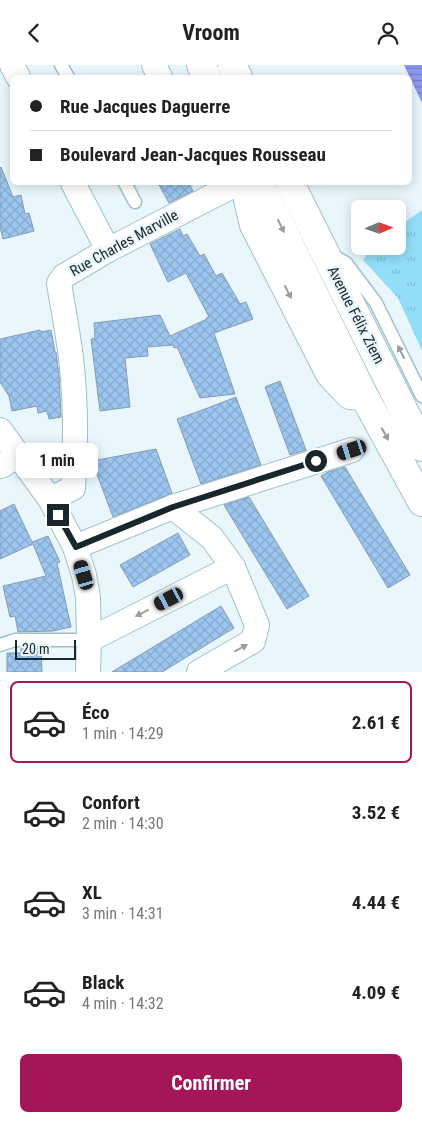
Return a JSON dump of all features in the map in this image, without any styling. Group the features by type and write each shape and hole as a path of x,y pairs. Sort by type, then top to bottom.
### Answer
{"main road":[{"path":"244,185 254,225 330,374 350,395 364,396"},
{"name":"Avenue Félix Ziem","path":"261,185 364,396 422,502"},
{"name":"Avenue Félix Ziem","path":"291,185 422,447"}],"street":[{"path":"74,185 108,249"},
{"name":"Rue Charles Marville","path":"50,499 73,488 74,478 75,419 71,359 59,283 64,276 108,249 214,188 228,185"},
{"path":"0,430 9,460 50,499 76,547 88,597 88,672"},
{"path":"76,547 173,507 352,450"},
{"path":"173,507 212,538 233,567 257,625 253,641 199,672"},
{"path":"89,640 233,567"}],"lane":[{"path":"126,185 135,202"},
{"path":"324,250 346,263 376,303 422,396"},
{"path":"0,645 15,640 89,640"}],"green space":[{"path":"422,210 422,351 398,298 363,260 367,255 406,255 406,221"}],"water":[{"path":"404,65 422,65 422,103 412,82 412,75 409,75"}],"building":[{"path":"1,167 13,197 21,195 25,214 29,213 34,231 3,239 0,227"},
{"path":"159,185 190,185 193,191 169,203"},
{"path":"180,229 183,236 187,234 200,256 204,254 216,276 222,273 240,304 246,302 253,319 214,333 235,394 200,398 177,347 174,348 173,345 147,347 148,356 125,358 130,407 100,411 91,339 95,338 94,323 160,315 170,336 209,317 186,273 168,282 150,244"},
{"path":"40,330 41,332 51,330 59,375 61,417 49,419 47,411 38,413 37,406 12,411 9,396 0,382 0,339"},
{"path":"280,381 306,450 290,455 265,387"},
{"path":"236,397 261,465 201,484 177,419"},
{"path":"156,449 172,493 113,517 92,461"},
{"path":"345,467 410,575 388,588 321,476"},
{"path":"249,497 309,596 287,609 224,505"},
{"path":"14,504 32,542 48,536 60,562 57,563 71,627 53,631 18,632 15,616 10,617 3,586 46,576 33,544 0,559 0,511"},
{"path":"178,533 190,555 133,587 120,565"},
{"path":"221,606 234,628 162,672 112,672"},
{"path":"21,648 41,648 42,672 7,672 7,653 21,653"}],"route":[{"path":"58,515 76,547 173,507 316,461"}]}
